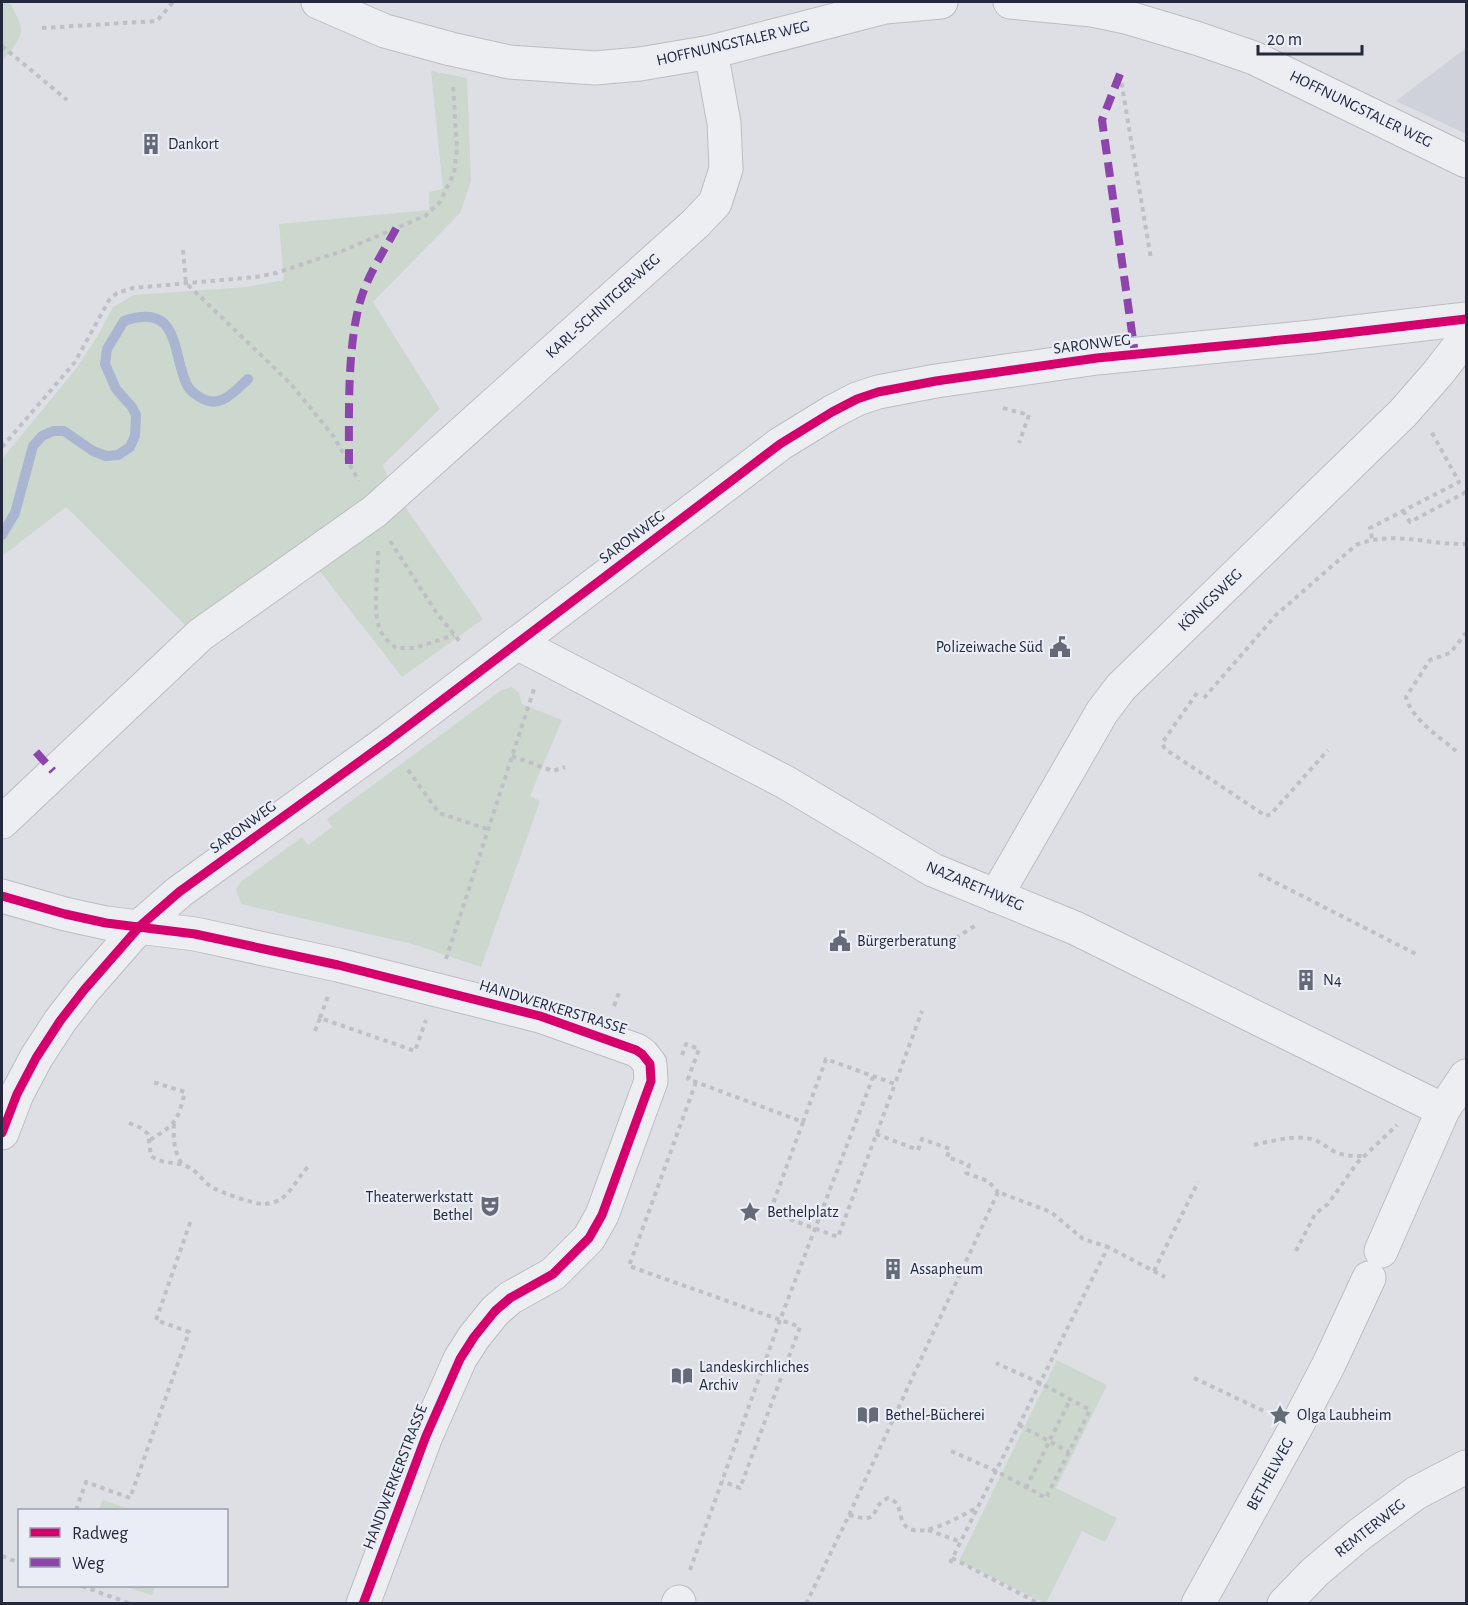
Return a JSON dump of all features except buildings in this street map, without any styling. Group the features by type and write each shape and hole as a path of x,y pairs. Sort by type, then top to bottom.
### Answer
{"street":[{"name":"HOFFNUNGSTALER WEG","path":"318,2 385,31 451,49 510,62 595,68 640,64 711,52 885,7 941,2"},
{"name":"HOFFNUNGSTALER WEG","path":"1010,2 1093,6 1254,58 1467,160"},
{"name":"KARL-SCHNITGER-WEG","path":"2,822 200,635 375,511 715,203 726,169 724,123 711,52"},
{"name":"SARONWEG","path":"2,1134 21,1085 60,1021 140,926 179,892 388,741 484,668 531,650 780,444 832,412 878,392 978,374 1097,358 1467,319"},
{"name":"KÖNIGSWEG","path":"996,896 1102,712 1121,687 1403,413 1467,336"},
{"name":"NAZARETHWEG","path":"531,650 785,782 933,870 1085,933 1437,1107"},
{"name":"HANDWERKERSTRASSE","path":"2,896 65,914 216,938 436,988 540,1016 603,1037 636,1050 650,1065 651,1081 602,1215 589,1238 584,1263 553,1274 510,1298 495,1311 474,1337 460,1359 426,1436 363,1604"},
{"name":"BETHELWEG","path":"1198,1604 1329,1364 1375,1265 1437,1107 1465,1080"},
{"name":"REMTERWEG","path":"1284,1604 1315,1572 1360,1534 1416,1493 1467,1467"}],"path":[{"path":"42,28 157,21 173,2"},
{"path":"2,46 67,100"},
{"path":"2,447 75,362 109,300 117,293 133,288 256,277 276,273 342,251 425,216 440,202 454,173 457,149 451,49"},
{"path":"1120,74 1151,259"},
{"path":"183,250 186,284 291,384 334,437 394,548 436,612 484,668"},
{"path":"995,405 1029,415 1018,442"},
{"path":"1372,538 1370,528 1459,482 1431,431 1403,413"},
{"path":"1403,511 1410,522 1467,492"},
{"path":"375,511 379,567 376,609 378,624 383,636 396,648 415,648 454,635"},
{"path":"1204,698 1276,615 1356,545 1372,538 1385,537 1467,544"},
{"path":"1456,751 1420,719 1408,706 1406,697 1430,660 1450,653 1467,633"},
{"path":"315,1031 320,1018 415,1051 512,756 531,650"},
{"path":"1197,693 1162,743 1165,749 1266,816 1328,750"},
{"path":"512,756 553,771 565,767"},
{"path":"404,765 439,813 487,829"},
{"path":"1259,874 1416,954"},
{"path":"896,1084 826,1059 770,1212 838,1237 896,1084 922,1011"},
{"path":"680,1061 686,1044 699,1049 688,1079 803,1122"},
{"path":"678,1603 780,1320 873,1077"},
{"path":"150,1140 174,1124 178,1118 185,1092 153,1082"},
{"path":"696,1083 629,1266 800,1327 740,1488 722,1481"},
{"path":"1296,1251 1315,1214 1328,1204 1363,1156 1391,1130 1437,1107"},
{"path":"129,1123 148,1134 151,1156 165,1164 191,1168 214,1188 260,1204 270,1204 280,1199 311,1164"},
{"path":"174,1124 176,1153 183,1165"},
{"path":"876,1134 918,1150 922,1139 950,1149 947,1157 969,1165 966,1173 988,1181 998,1192 1051,1212 1083,1239 1108,1247 1165,1276"},
{"path":"1254,1145 1298,1138 1315,1140 1337,1153 1363,1156"},
{"path":"1154,1271 1198,1182"},
{"path":"806,1604 998,1192"},
{"path":"76,1509 86,1482 130,1498 189,1332 156,1320 191,1220"},
{"path":"1040,1604 951,1560 1108,1247"},
{"path":"951,1451 996,1471 1046,1498 1090,1410 996,1363"},
{"path":"1194,1378 1296,1427"},
{"path":"1026,1488 1070,1400"},
{"path":"1019,1425 1069,1452"},
{"path":"849,1515 866,1520 871,1518 883,1501 888,1498 895,1501 900,1508 902,1520 912,1531 927,1530 978,1507"},
{"path":"927,1530 961,1542"},
{"path":"2,1557 18,1562"},
{"path":"85,1587 131,1604"}],"shaded area":[{"path":"2,2 9,2 21,27 15,46 2,62"},
{"path":"1466,48 1466,134 1396,101"},
{"path":"431,71 467,78 471,181 460,213 373,302 440,409 383,465 392,488 483,619 402,677 319,570 205,648 185,625 66,507 2,556 2,459 75,370 113,307 134,295 246,287 284,280 279,224 429,210 429,192 443,189"},
{"path":"512,687 519,693 522,704 562,720 530,796 540,801 481,967 416,945 241,904 236,889 242,881 302,837 308,845 332,827 327,819 500,691"},
{"path":"1057,1360 1107,1385 1056,1488 1117,1518 1105,1542 1082,1531 1044,1603 959,1561"},
{"path":"103,1500 128,1509 98,1509"},
{"path":"127,1587 155,1587 152,1595"}],"waterway":[{"path":"2,535 15,513 33,446 42,436 53,431 64,431 93,451 106,456 118,455 130,447 135,436 136,415 116,389 105,364 107,349 124,321 142,317 155,318 164,324 175,344 189,389 206,400 219,401 237,390 248,379"}],"marked path":[{"path":"1120,74 1102,120 1135,354"},
{"path":"349,464 350,382 356,320 367,283 397,227"},
{"path":"36,752 53,771"}],"cycle path":[{"path":"2,1133 17,1094 36,1058 60,1021 140,926 179,892 388,741 780,444 832,412 857,399 878,392 936,381 1097,358 1466,319"},
{"path":"2,896 106,923 195,934 338,965 540,1016 636,1050 650,1064 651,1081 602,1215 589,1238 553,1274 510,1298 495,1311 460,1359 426,1436 363,1604"}],"place":[{"name":"Dankort","path":"151,144"},
{"name":"Polizeiwache Süd","path":"1060,647"},
{"name":"Bürgerberatung","path":"840,941"},
{"name":"N4","path":"1306,980"},
{"name":"Theaterwerkstatt Bethel","path":"490,1206"},
{"name":"Bethelplatz","path":"750,1212"},
{"name":"Assapheum","path":"893,1269"},
{"name":"Landeskirchliches Archiv","path":"682,1376"},
{"name":"Bethel-Bücherei","path":"868,1415"},
{"name":"Olga Laubheim","path":"1280,1415"}]}
